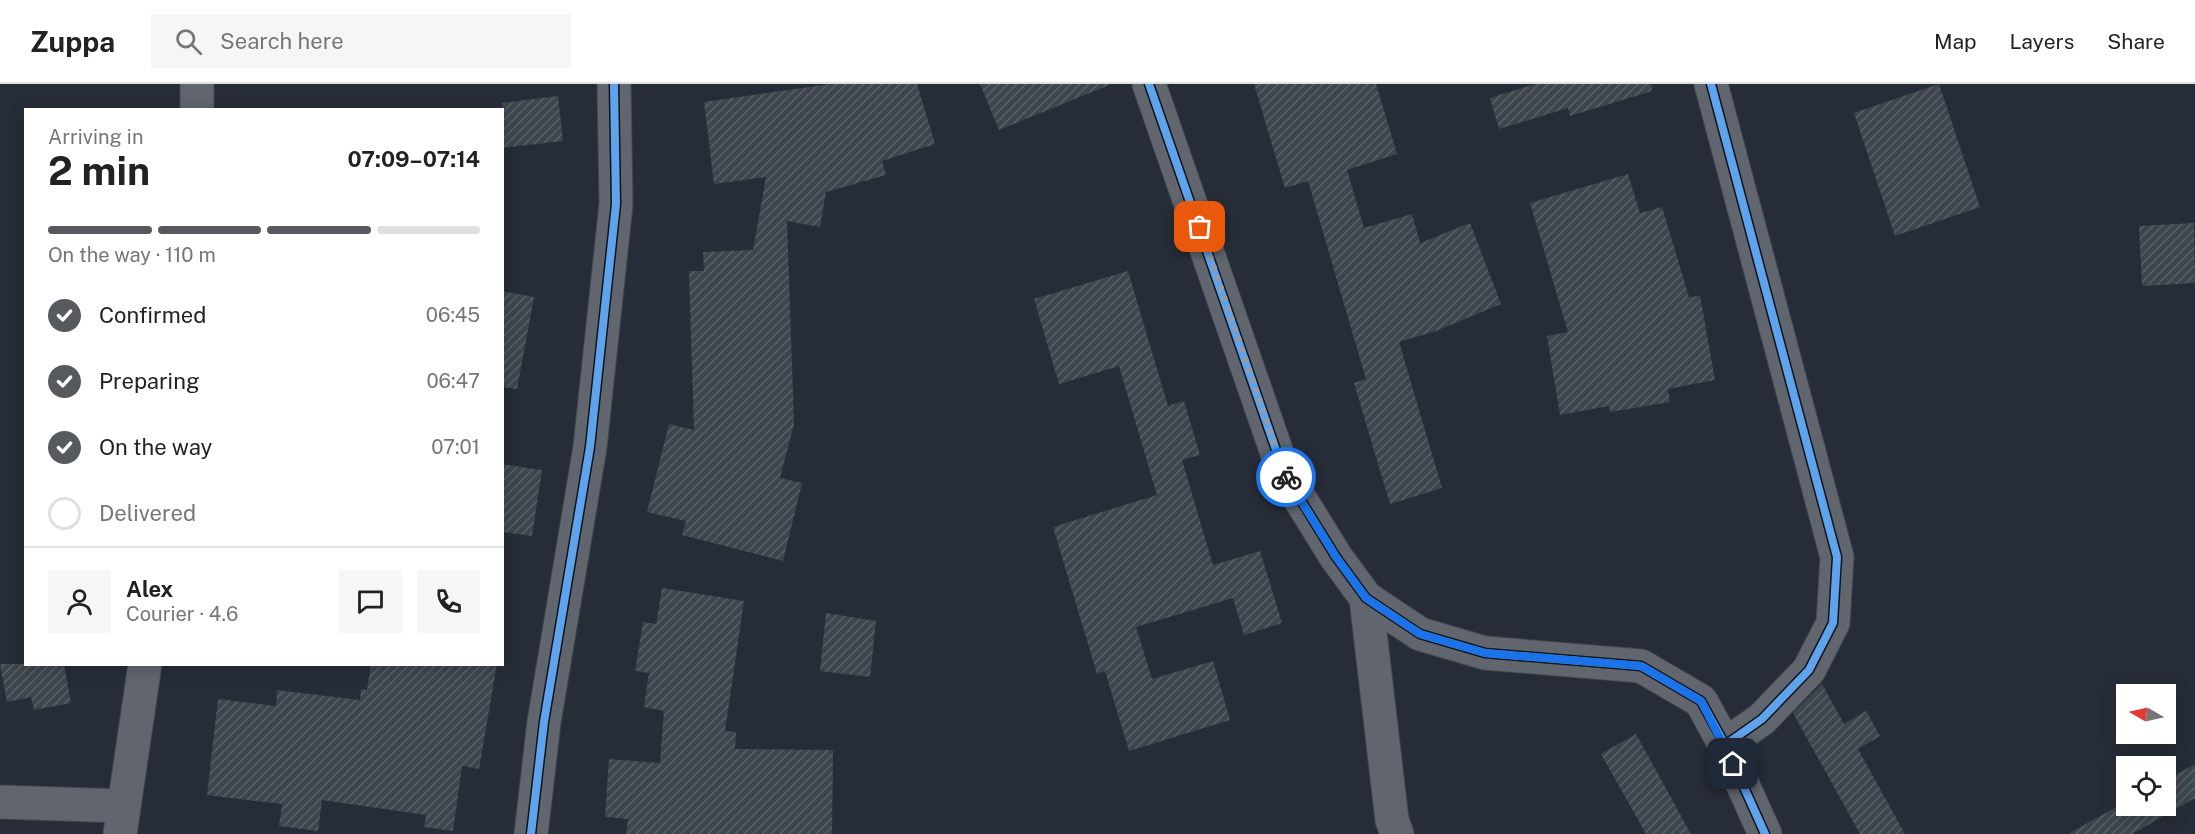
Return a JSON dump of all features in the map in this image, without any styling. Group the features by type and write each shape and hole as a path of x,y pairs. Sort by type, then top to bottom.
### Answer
{"street":[{"path":"197,84 197,108"},
{"path":"531,834 544,723 591,435 616,204 614,84"},
{"path":"1149,84 1284,473 1336,557 1366,598 1420,634 1485,653 1641,666 1701,701 1725,745 1765,834"},
{"path":"1711,84 1837,557 1833,623 1809,670 1762,719 1725,745"},
{"path":"1366,598 1392,820 1397,834"},
{"path":"0,802 122,820 145,666"}],"building":[{"path":"830,84 917,84 935,144 882,161 886,175 826,192 820,227 787,221 794,424 780,478 802,483 783,561 682,535 686,521 647,512 669,424 694,430 689,271 704,271 703,252 753,250 766,177 714,184 704,102"},
{"path":"980,84 1109,84 1109,85 999,130"},
{"path":"1254,84 1376,84 1397,154 1347,170 1364,228 1412,214 1420,243 1470,223 1501,304 1436,331 1399,342 1442,488 1390,504 1354,383 1366,379 1308,181 1285,188"},
{"path":"1535,84 1651,84 1652,91 1570,116 1568,108 1499,129 1490,98"},
{"path":"1939,84 1980,207 1895,236 1854,113"},
{"path":"558,96 563,141 504,148 502,103"},
{"path":"1628,174 1640,213 1662,207 1689,297 1700,296 1715,380 1668,389 1670,402 1610,412 1609,406 1560,415 1547,336 1568,332 1530,203"},
{"path":"2194,223 2195,283 2142,286 2139,226"},
{"path":"1128,271 1168,406 1184,401 1200,455 1182,460 1213,565 1260,551 1282,623 1244,635 1233,598 1136,627 1152,679 1213,661 1230,720 1129,751 1105,671 1097,674 1053,527 1157,495 1119,366 1059,384 1034,299"},
{"path":"504,291 534,297 517,389 504,387"},
{"path":"504,464 542,470 532,536 504,532"},
{"path":"662,588 744,601 725,731 736,732 735,749 833,750 832,834 626,834 628,819 605,817 609,759 660,763 664,711 644,707 649,673 635,671 643,622 656,624"},
{"path":"826,613 876,621 870,677 820,671"},
{"path":"0,664 64,666 71,703 34,710 31,697 7,702"},
{"path":"371,666 497,666 479,769 462,766 453,831 424,827 426,815 322,800 318,831 279,826 282,804 207,795 218,699 276,706 277,690 360,700 361,689 367,690"},
{"path":"1822,684 1844,724 1866,711 1880,736 1858,749 1905,834 1860,834 1793,713"},
{"path":"1636,734 1691,834 1646,834 1601,754"},
{"path":"2195,764 2195,798 2176,809 2176,774"},
{"path":"2116,807 2116,816 2164,816 2132,834 2068,834"}],"cycle path":[{"path":"531,834 544,722 590,447 616,204 614,84"},
{"path":"1149,84 1284,473 1336,557 1366,598 1420,634 1485,653 1641,666 1701,701 1725,745 1765,834"},
{"path":"1711,84 1837,557 1833,623 1809,670 1762,719 1725,745"}],"way so far":[{"path":"1200,227 1286,477"}],"route":[{"path":"1286,477 1336,557 1366,598 1420,634 1485,653 1641,666 1701,701 1733,764"}]}
